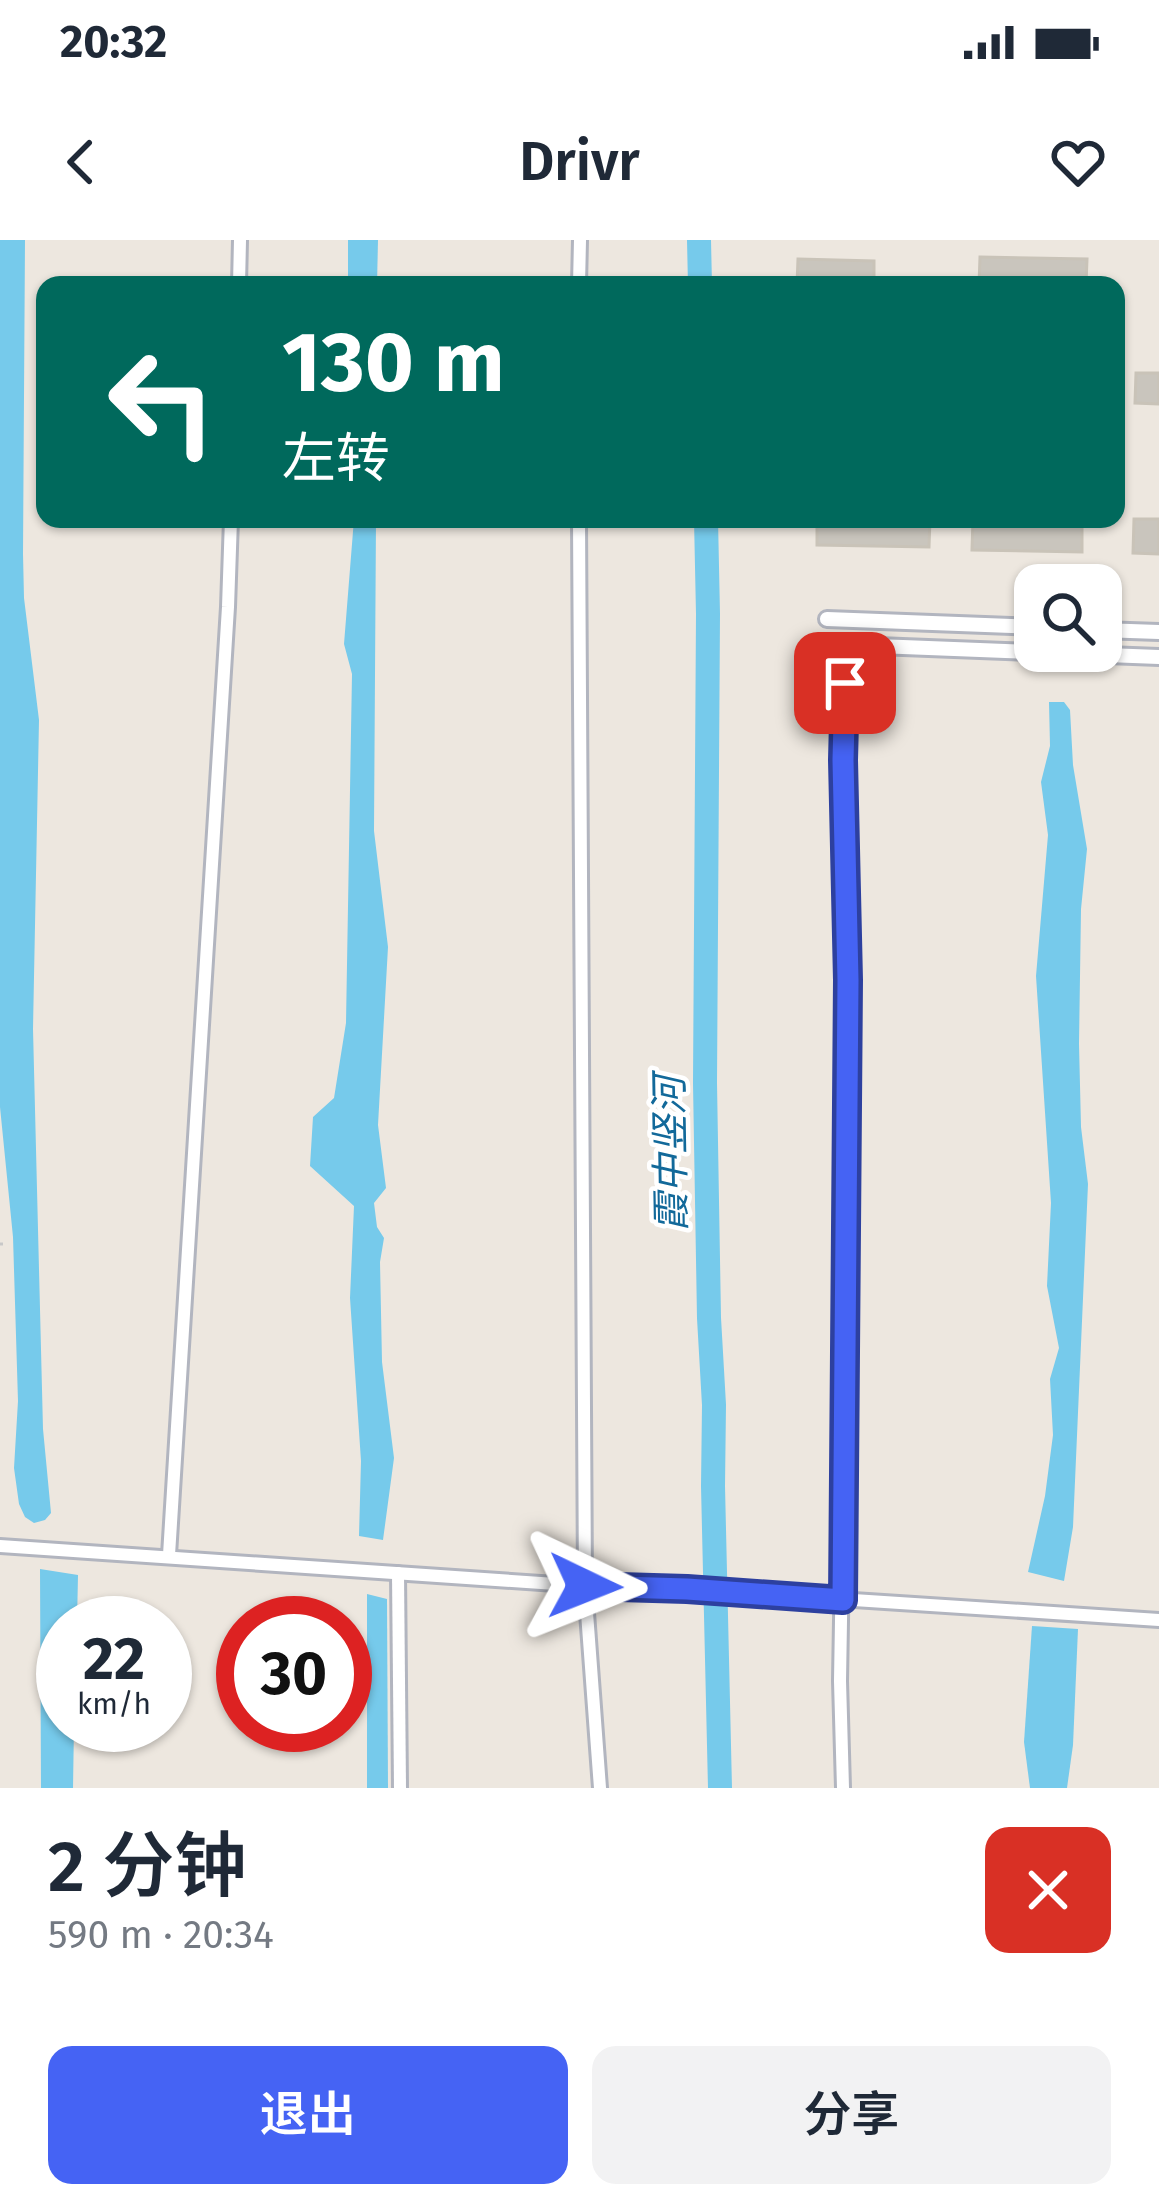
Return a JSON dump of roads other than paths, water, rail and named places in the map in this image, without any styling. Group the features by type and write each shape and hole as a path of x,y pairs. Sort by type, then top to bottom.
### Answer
{"street":[{"path":"238,276 240,240"},
{"path":"579,276 580,240"},
{"path":"169,1555 231,528"},
{"path":"579,528 585,1586 601,1788"},
{"path":"826,619 1014,626"},
{"path":"1122,631 1159,632"},
{"path":"826,644 1159,657"},
{"path":"843,1788 847,644"},
{"path":"0,1546 1159,1620"},
{"path":"398,1573 400,1788"}],"water":[{"path":"0,240 25,240 24,598 39,720 33,1029 43,1429 51,1513 34,1523 19,1504 14,1468 18,1401 13,1237 0,1107"},
{"path":"348,240 378,240 377,276 348,276"},
{"path":"353,528 376,528 374,831 388,947 378,1125 386,1188 374,1203 377,1227 384,1238 380,1262 382,1362 394,1458 383,1540 359,1536 361,1461 350,1298 354,1206 310,1166 313,1117 334,1098 346,1023 352,674 344,644"},
{"path":"1049,702 1064,702 1070,710 1073,765 1087,849 1079,1044 1088,1184 1073,1527 1064,1581 1028,1572 1045,1496 1053,1435 1050,1379 1059,1348 1047,1286 1051,1203 1036,976 1048,835 1041,782 1050,746"},
{"path":"40,1569 78,1575 78,1596 40,1596"},
{"path":"367,1594 387,1599 388,1788 367,1788 367,1752 372,1752 372,1596"},
{"path":"1032,1626 1078,1629 1067,1788 1030,1788 1024,1742"},
{"path":"41,1752 74,1752 73,1788 41,1788"}],"waterway":[{"name":"霞中竖河","path":"699,240 700,276"},
{"name":"霞中竖河","path":"706,528 705,1083 720,1788"}]}
